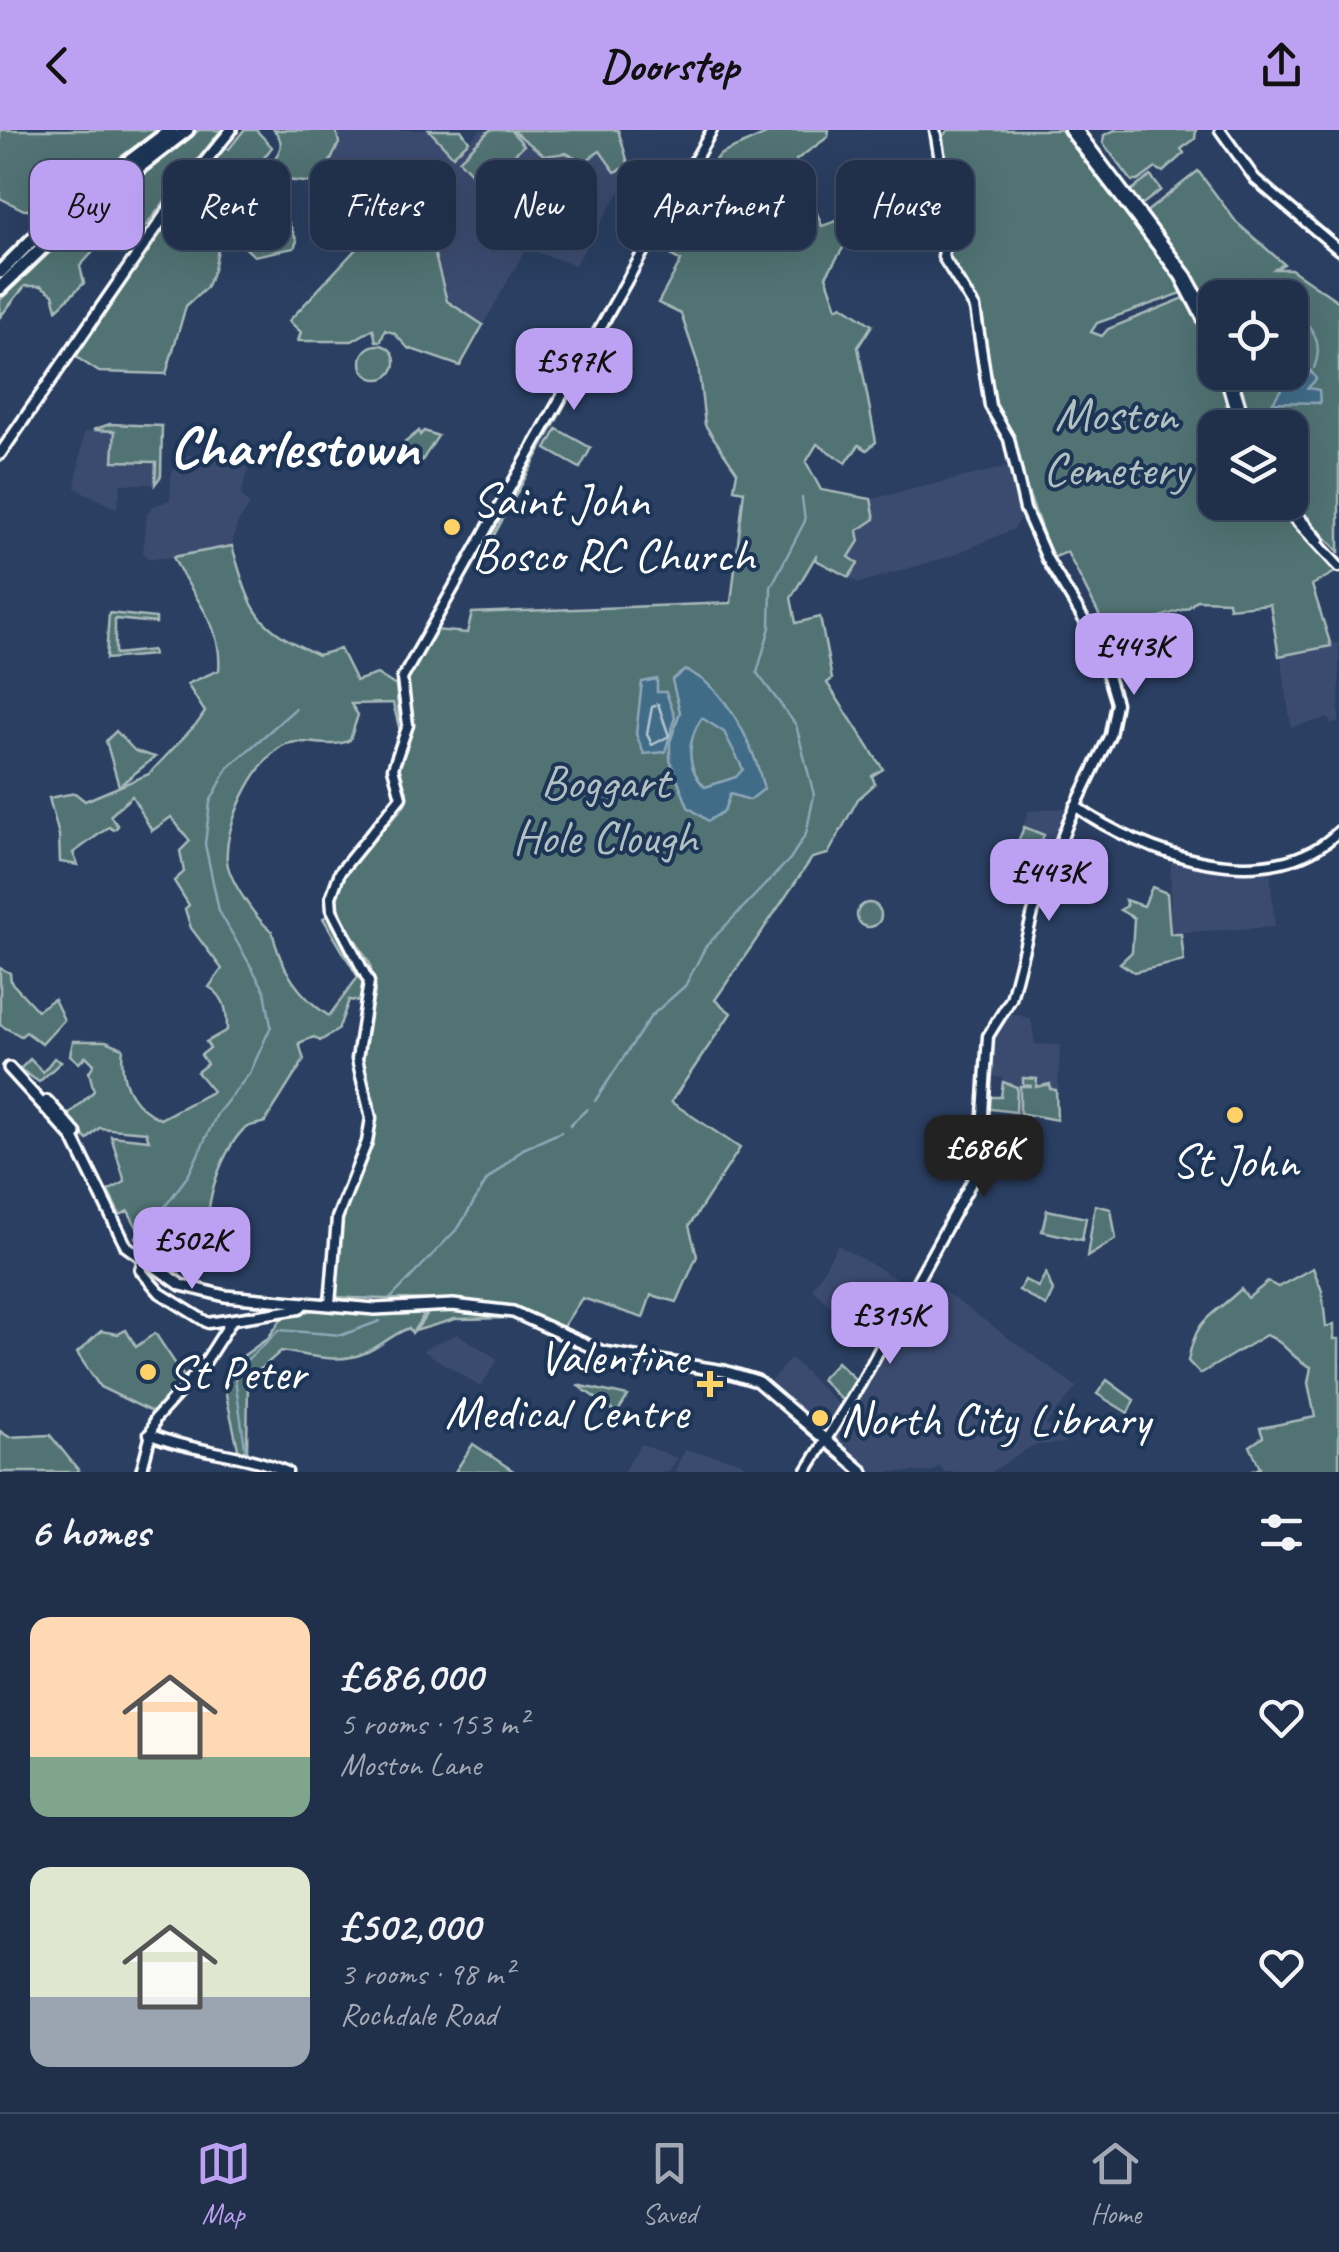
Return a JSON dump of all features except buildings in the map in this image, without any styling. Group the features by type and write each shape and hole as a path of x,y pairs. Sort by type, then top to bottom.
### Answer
{"highway":[{"path":"0,272 51,221 171,130"},
{"path":"0,288 72,220 188,130"}],"main road":[{"path":"0,454 184,189 231,130"},
{"path":"0,1060 73,1138 114,1229 133,1252 173,1282 201,1293 397,1310 465,1306 513,1312 604,1352 750,1378 863,1472"}],"street":[{"path":"330,1304 336,1218 367,1142 371,1118 357,1060 368,982 332,910 334,883 401,797 394,768 408,726 402,679 712,130"},
{"path":"806,1472 972,1182 981,1146 988,1036 1011,999 1033,912 1075,806 1110,735 1116,711 1114,686 1098,642 1048,560 1019,490 1009,440 990,406 976,308 942,255 949,218 936,130"},
{"path":"1069,130 1180,276 1198,310"},
{"path":"1076,130 1187,276 1198,296"},
{"path":"1220,130 1256,179 1339,250"},
{"path":"1299,520 1339,564"},
{"path":"1075,806 1168,854 1247,866 1292,863 1339,831"},
{"path":"143,1260 139,1266 143,1275 208,1323 230,1323 300,1308 306,1302"},
{"path":"141,1472 155,1419 202,1368 230,1323"},
{"path":"809,1427 824,1431 836,1424"},
{"path":"150,1434 186,1449 264,1462 287,1472"}],"shaded area":[{"path":"336,130 429,130 453,156 481,130 512,130 527,145 554,156 566,153 580,160 476,160 476,250 525,250 483,325 447,301 434,250 456,250 456,160 326,160 339,135"},
{"path":"600,151 614,172 617,171 617,196 597,229 597,160 587,160"},
{"path":"529,250 584,250 575,265"},
{"path":"110,424 162,426 161,476 155,484 121,484 117,509 75,488 84,433"},
{"path":"215,454 251,459 241,495 250,506 237,524 232,546 150,559 143,554 147,514 153,506 170,500 171,473 188,455 214,458"},
{"path":"1011,469 1022,515 1014,529 951,556 859,583 816,560 829,524 821,490 871,499"},
{"path":"1339,642 1339,723 1331,724 1329,718 1291,727 1281,656"},
{"path":"1073,807 1050,860 1015,849 1029,811"},
{"path":"1171,860 1270,871 1275,927 1170,933"},
{"path":"1008,1012 1031,1019 1035,1044 1060,1045 1057,1120 990,1109 990,1097 1001,1097 1003,1078 989,1076 989,1052 995,1031"},
{"path":"838,1245 909,1286 876,1343 869,1343 812,1289"},
{"path":"924,1277 1077,1387 1046,1424 1066,1443 1034,1445 991,1472 945,1472 939,1466 932,1472 867,1472 833,1440"},
{"path":"457,1334 498,1359 481,1387 422,1350"},
{"path":"791,1358 841,1407 827,1427 816,1426 768,1384"},
{"path":"641,1444 677,1458 669,1472 623,1472"},
{"path":"685,1450 740,1461 753,1472 674,1472"}],"green space":[{"path":"0,130 157,130 117,160 30,160 30,210 0,198"},
{"path":"199,130 221,130 197,160 163,160 163,204 143,229 143,175"},
{"path":"244,130 256,130 272,147 262,160 211,160 221,148 229,149"},
{"path":"274,130 336,130 339,143 331,160 310,160 310,183 290,181 290,160 274,160 280,150"},
{"path":"429,130 461,130 469,141 453,156"},
{"path":"490,130 510,130 524,145 509,160 476,160 476,178 459,160"},
{"path":"512,130 618,130 627,160 617,160 615,172 600,151 587,160 566,153 545,156"},
{"name":"Boggart Hole Clough","path":"775,130 829,130 828,137 796,160 715,160"},
{"name":"Moston Cemetery","path":"948,130 1061,130 1185,292 1097,323 1091,332 1102,336 1108,329 1184,298 1198,320 1198,390 1224,390 1231,410 1198,410 1198,520 1289,520 1337,571 1312,585 1331,646 1279,656 1270,604 1229,608 1228,601 1197,600 1188,608 1109,634 1067,552 1052,558 992,393 982,313 948,257 949,250 974,250 974,160 944,160 941,138"},
{"path":"1115,130 1196,130 1195,139 1181,149 1184,153 1163,172 1156,168 1132,181 1103,143 1104,135"},
{"path":"1198,171 1237,223 1284,264 1275,269 1291,269 1307,280 1198,280 1198,284 1145,213"},
{"path":"1151,176 1161,190 1140,206 1129,192"},
{"name":"Boggart Hole Clough","path":"816,211 822,226 836,221 836,250 842,250 826,276 837,308 842,305 872,325 858,347 876,442 867,450 859,445 846,463 817,444 806,462 821,490 871,499 875,519 857,531 859,541 849,557 858,563 849,577 816,560 817,554 791,598 796,623 820,617 832,679 827,683 883,769 872,776 875,784 858,799 828,854 812,858 715,1000 731,1013 671,1102 740,1148 689,1226 697,1256 677,1302 651,1295 643,1318 582,1298 561,1330 503,1308 476,1303 337,1297 335,1252 342,1210 374,1131 375,1104 359,1056 375,993 370,964 337,909 337,891 345,872 405,805 407,791 398,772 413,724 404,683 435,630 467,633 472,613 731,603 744,491 734,489 737,472 705,425 698,364 681,314 658,303 681,261 672,256 675,250 816,250"},
{"path":"290,225 297,241 290,249"},
{"path":"163,226 163,250 218,250 206,288 186,306 166,374 99,372 76,357"},
{"path":"52,250 95,250 80,266 84,283 57,309 53,294 41,286 25,286 0,317 0,300"},
{"path":"248,250 284,250 254,256"},
{"path":"355,250 434,250 447,301 483,325 460,366 408,348 394,333 385,330 381,341 376,341 373,329 352,341 298,341 301,332 289,321"},
{"path":"1308,281 1339,302 1339,552 1308,518 1308,410 1245,410 1239,390 1308,390"},
{"path":"378,345 390,350 395,362 390,374 378,379 366,374 361,362 366,350"},
{"path":"571,394 480,561 476,558"},
{"path":"110,424 162,426 161,476 155,484 156,462 113,461 115,431 93,430"},
{"path":"557,429 591,448 580,468 546,449"},
{"path":"419,431 420,435 424,431 438,436 421,462 398,448"},
{"path":"232,546 251,602 267,625 318,655 340,649 356,681 377,674 396,686 400,731 393,703 351,704 358,715 350,740 282,746 261,767 242,797 227,847 229,869 245,899 272,931 292,980 329,1016 358,977 323,918 330,915 364,982 363,1002 349,1000 338,1030 320,1041 314,1037 299,1043 304,1060 265,1122 243,1130 220,1169 208,1218 212,1244 203,1267 175,1272 172,1276 140,1248 136,1237 139,1231 128,1211 120,1215 108,1191 125,1182 111,1136 149,1140 146,1132 99,1128 87,1140 67,1116 94,1091 89,1072 94,1064 86,1056 79,1063 70,1055 73,1041 106,1041 123,1048 123,1071 129,1090 141,1106 160,1119 213,1091 197,1072 207,1064 201,1055 210,1048 206,1042 227,1030 227,1017 222,1000 209,987 222,969 191,928 185,909 189,905 174,881 184,872 180,851 190,841 171,817 152,831 132,796 110,816 118,826 114,830 109,827 73,853 78,865 60,862 59,835 49,798 75,793 85,801 149,774 199,721 205,712 187,684 219,670 219,653 205,611 173,557"},
{"path":"109,613 156,618 156,623 115,619 115,654 152,650 153,655 106,659"},
{"path":"116,731 135,751 155,757 119,786 106,741"},
{"path":"1024,827 1044,835 1036,853 1016,847"},
{"path":"1152,887 1167,893 1170,934 1181,934 1184,961 1134,972 1120,963 1132,952 1134,918 1120,910 1127,906 1125,900 1144,906"},
{"path":"869,903 878,906 878,924 869,927 860,924 857,915 860,906"},
{"path":"0,968 10,973 11,982 37,1010 54,999 64,1020 42,1044 26,1032 21,1036 0,1025"},
{"path":"54,1058 61,1062 39,1082 20,1069 30,1059 43,1072"},
{"path":"1023,1078 1037,1079 1036,1087 1050,1084 1050,1089 1056,1090 1057,1120 1020,1113 1020,1086 1032,1086 1023,1085"},
{"path":"1003,1082 1017,1087 1016,1112 990,1109 990,1097 1001,1097"},
{"path":"1095,1205 1111,1209 1116,1239 1087,1257"},
{"path":"1047,1210 1086,1218 1082,1240 1042,1231"},
{"path":"1313,1268 1322,1291 1326,1327 1334,1324 1334,1339 1339,1339 1339,1472 1250,1472 1260,1468 1250,1446 1263,1437 1260,1428 1315,1417 1308,1383 1311,1367 1266,1335 1200,1374 1188,1361 1192,1346 1206,1319 1241,1289 1248,1298 1268,1282 1278,1287"},
{"path":"1046,1273 1053,1291 1046,1306 1019,1290 1025,1280 1038,1287"},
{"path":"320,1308 402,1314 428,1309 412,1333 409,1328 357,1356 324,1358 281,1351 248,1380 247,1454 239,1453 223,1381 239,1359 268,1338 282,1318"},
{"path":"431,1309 515,1318 455,1319 415,1331"},
{"path":"126,1330 136,1347 155,1333 187,1381 156,1414 100,1387 77,1353 101,1331 118,1334"},
{"path":"837,1362 856,1380 843,1401 821,1379"},
{"path":"1107,1380 1134,1400 1128,1413 1097,1394"},
{"path":"577,1385 628,1396 617,1413"},
{"path":"0,1431 9,1437 50,1435 80,1472 0,1472"},
{"path":"473,1444 515,1472 455,1472"}],"water":[{"path":"1311,371 1316,379 1308,388"},
{"path":"1280,390 1319,390 1320,403 1273,402"},
{"path":"685,670 700,678 726,704 746,737 764,789 750,800 730,794 724,811 708,821 688,807 670,760 670,742 680,712 672,680","holes":["702,718 724,732 743,769 736,777 705,787 691,762 693,735"]},
{"path":"657,679 657,692 666,692 675,717 665,752 644,754 636,734 642,682"}],"waterway":[{"path":"1308,325 1318,349 1314,368"},
{"path":"595,1101 651,1016 685,986 706,946 790,859 806,834 814,795 796,725 757,673 770,627 771,587 805,521 802,498"},
{"path":"182,1263 162,1223 164,1208 189,1174 217,1114 250,1073 271,1026 265,991 219,911 205,844 210,802 228,768 296,708"},
{"path":"570,1125 587,1109"},
{"path":"391,1298 459,1227 487,1180 523,1149 561,1132"},
{"path":"246,1454 234,1372 279,1330 342,1335 380,1321"}],"place":[{"name":"Saint John Bosco RC Church","path":"452,527"},
{"name":"St John","path":"1235,1115"},
{"name":"St Peter","path":"148,1372"},
{"name":"Valentine Medical Centre","path":"710,1384"},
{"name":"North City Library","path":"820,1418"}],"district":[{"name":"Charlestown","path":"294,446"}]}
